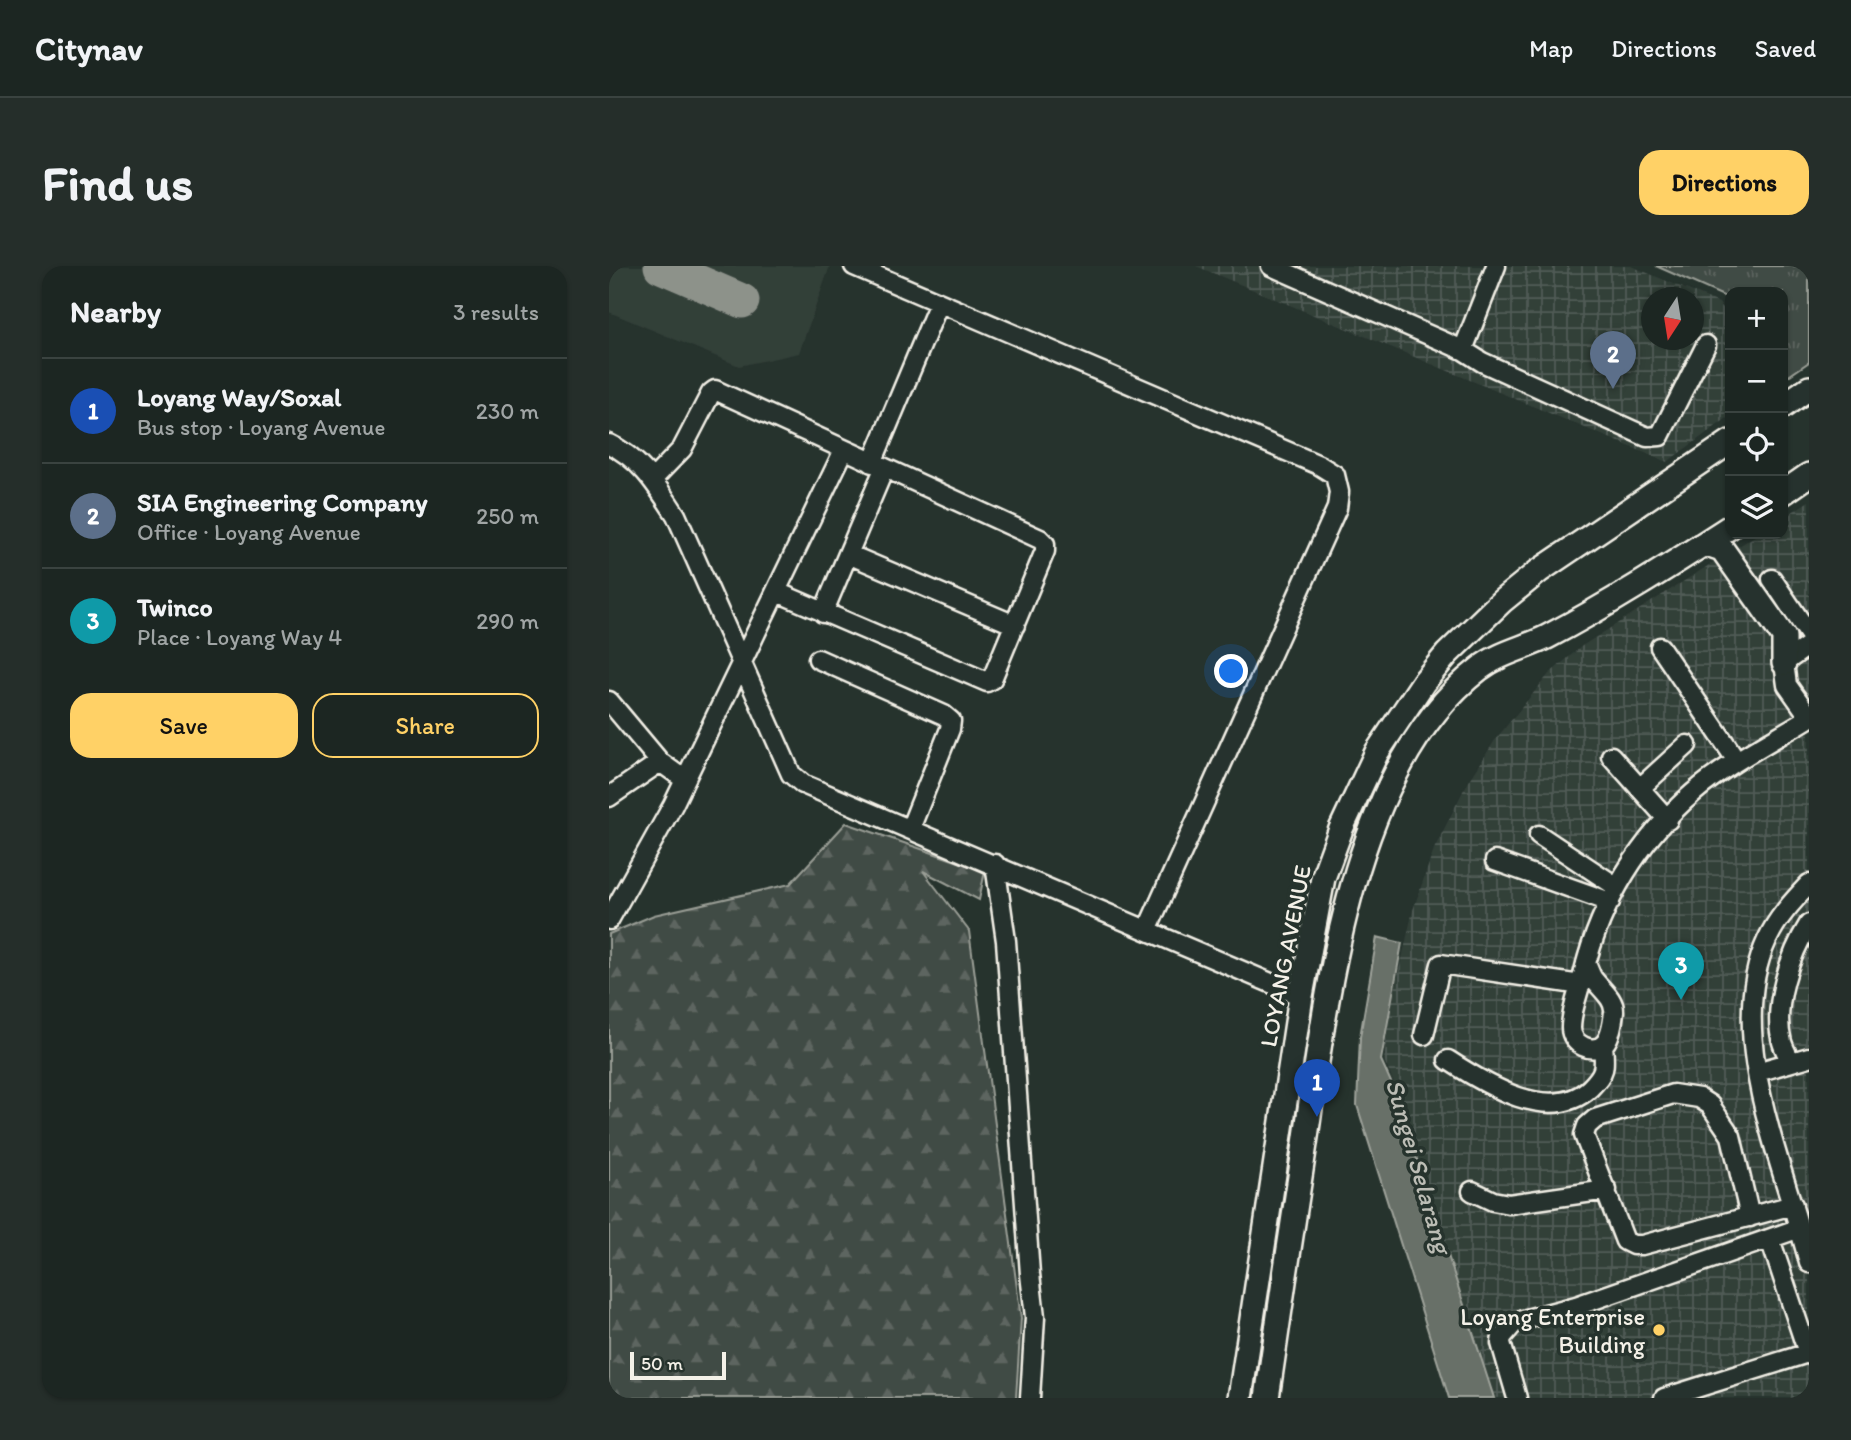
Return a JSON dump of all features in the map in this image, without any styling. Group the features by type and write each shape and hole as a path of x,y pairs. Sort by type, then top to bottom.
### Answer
{"main road":[{"path":"1788,403 1809,388"},
{"name":"LOYANG AVENUE","path":"1240,1398 1301,996 1323,878 1341,829 1377,752 1423,683 1473,627 1539,571 1725,445"},
{"path":"1788,490 1809,475"},
{"name":"LOYANG AVENUE","path":"1266,1398 1317,1061 1343,915 1373,822 1408,752 1450,695 1481,667 1546,638 1725,530"},
{"path":"1700,546 1710,545 1722,549 1784,638 1784,663"}],"street":[{"path":"854,266 1319,465 1335,475 1339,492 1337,508 1147,930"},
{"path":"1271,266 1463,350 1482,362 1647,437 1660,436 1706,345"},
{"path":"1463,350 1496,266"},
{"path":"823,613 848,554 939,303"},
{"path":"653,479 682,450 713,391 1043,541 1045,551 992,679 987,682 777,592"},
{"path":"609,444 637,461 653,479 676,515 791,774 803,784 1301,996"},
{"path":"609,920 673,805 844,450"},
{"path":"848,554 1015,625"},
{"path":"1772,579 1809,634"},
{"path":"1603,1045 1586,1047 1572,1037 1571,1023 1596,932 1625,870 1693,793 1737,761 1809,717 1787,685 1784,663 1809,645"},
{"path":"1660,647 1737,761"},
{"path":"818,659 944,715 951,721 910,829"},
{"path":"609,701 660,762 685,780"},
{"path":"1640,788 1687,745"},
{"path":"1611,755 1668,820"},
{"path":"609,797 660,762"},
{"path":"1539,835 1613,895"},
{"path":"1495,861 1613,895"},
{"path":"995,864 1006,941 1035,1317 1030,1398"},
{"path":"1809,884 1786,909 1768,939 1758,964 1750,1017 1757,1072 1775,1148 1809,1263"},
{"path":"1791,1062 1782,1041 1779,1023 1782,996 1789,967 1809,924"},
{"path":"1448,1060 1473,1076 1527,1100 1545,1104 1579,1097 1598,1080 1606,1068 1603,1045 1609,1035 1613,1005 1592,977 1586,963"},
{"path":"1424,1035 1441,964 1581,985"},
{"path":"1757,1072 1809,1057"},
{"path":"1750,1217 1731,1136 1710,1105 1699,1098 1672,1094 1595,1119 1587,1126 1584,1135 1625,1241 1633,1245 1642,1245 1750,1217 1793,1205"},
{"path":"1472,1191 1493,1201 1509,1204 1607,1190"},
{"path":"1517,1398 1501,1343 1502,1337 1515,1322 1576,1306 1800,1228"},
{"path":"1664,1398 1808,1353 1770,1239"}],"shaded area":[{"path":"609,266 830,266 799,353 739,366 609,312"},
{"path":"1196,266 1631,266 1681,287 1641,287 1641,350 1704,350 1704,297 1719,303 1725,311 1725,420 1667,462"},
{"path":"1809,501 1809,1398 1494,1398 1399,1096 1384,1060 1390,1010 1413,910 1434,849 1463,791 1495,740 1549,674 1582,646 1750,539 1788,539 1788,515"}],"green space":[{"path":"1656,266 1809,266 1809,362 1788,376 1788,287 1725,287 1725,297"},
{"path":"846,823 985,871 979,900 923,871 969,931 1021,1318 1016,1398 609,1398 609,934 654,915 790,884"}],"water":[{"name":"Sungei Selarang","path":"1377,937 1402,943 1381,1060 1395,1091 1494,1398 1449,1398 1357,1105 1360,1037"}],"taxiway":[{"path":"661,266 742,301"}],"place":[{"name":"SIA Engineering Company","path":"1613,389"},
{"name":"Twinco","path":"1681,1000"},
{"name":"Loyang Way/Soxal","path":"1317,1117"},
{"name":"Loyang Enterprise Building","path":"1659,1330"}]}
